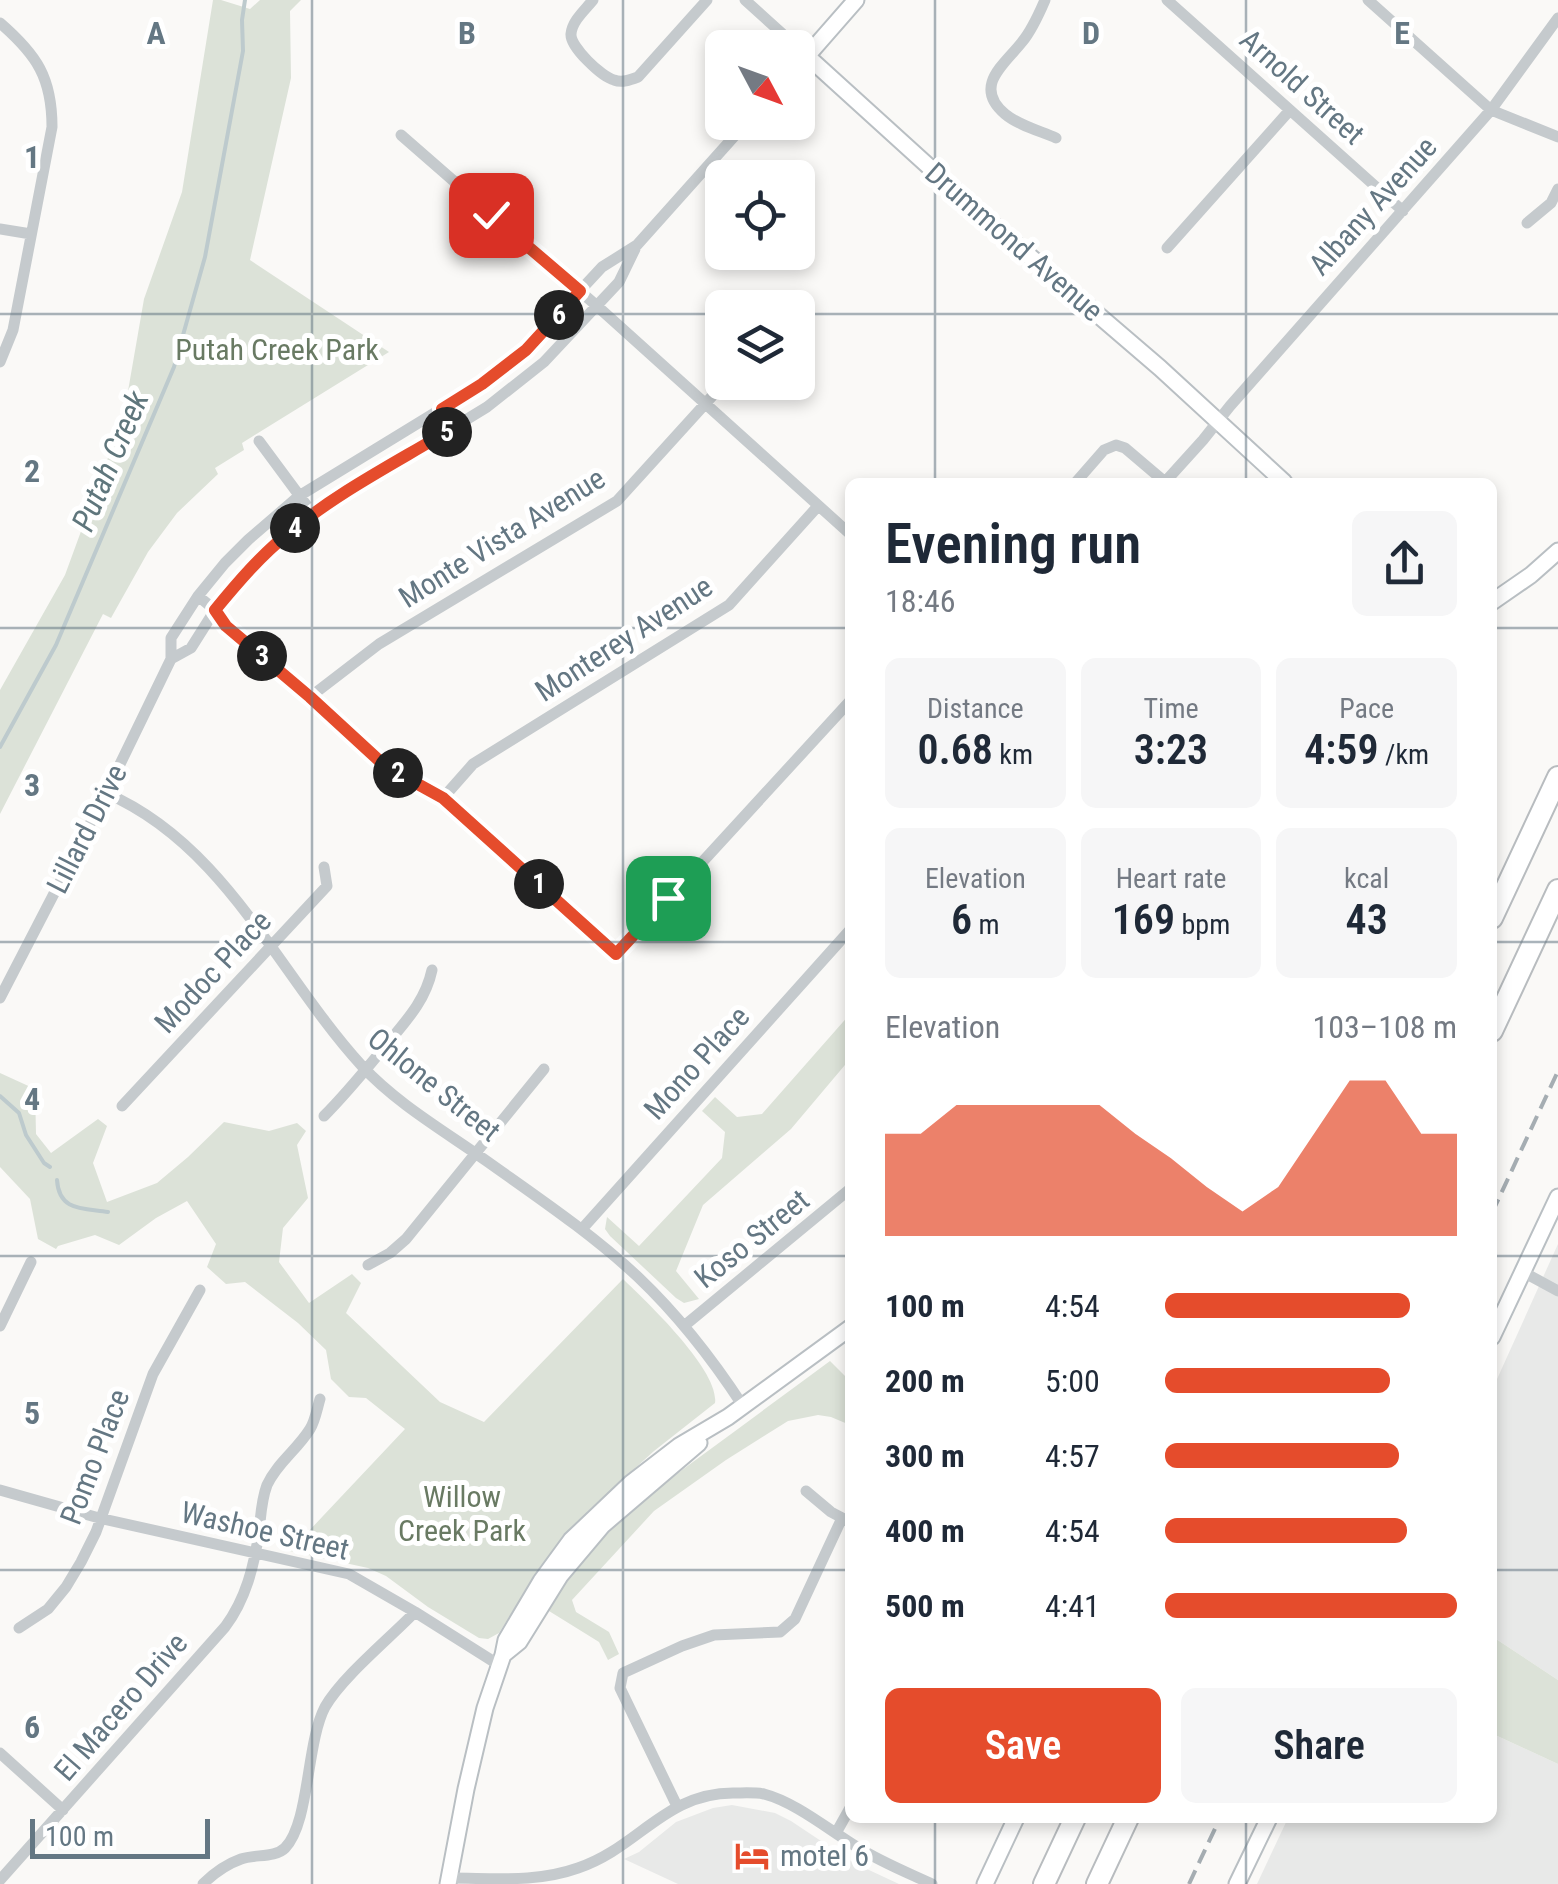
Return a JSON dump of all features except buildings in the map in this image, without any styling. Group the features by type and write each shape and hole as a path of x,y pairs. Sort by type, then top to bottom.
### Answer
{"highway":[{"path":"1497,907 1558,777"},
{"path":"1497,1020 1558,890"},
{"path":"1044,1884 1073,1823"},
{"path":"1097,1884 1126,1823"}],"street":[{"path":"593,0 574,24 574,47 610,80 627,81 638,77 707,0"},
{"name":"Drummond Avenue","path":"745,0 773,30"},
{"path":"815,47 856,0"},
{"path":"1045,0 1024,41 1000,65 991,84 995,103 1007,117 1056,138"},
{"name":"Arnold Street","path":"1167,0 1403,211"},
{"path":"1368,0 1491,110 1558,136"},
{"name":"Albany Avenue","path":"1168,478 1491,110 1558,18"},
{"path":"0,24 42,68 52,105 52,127 13,330 0,362"},
{"name":"Drummond Avenue","path":"815,73 1160,368 1280,478"},
{"path":"1168,248 1290,110"},
{"path":"401,135 845,530"},
{"name":"Lillard Drive","path":"171,659 190,648 215,610 263,556 312,514 524,380 618,282 637,245 731,140"},
{"path":"1527,224 1551,203 1558,188"},
{"path":"0,229 30,234"},
{"name":"Lillard Drive","path":"0,998 171,659 170,638 224,564 300,496 482,384 526,350 602,267 637,245"},
{"name":"Monte Vista Avenue","path":"310,697 378,644 617,501 709,400"},
{"path":"442,409 453,428"},
{"path":"259,441 312,514"},
{"path":"1080,478 1104,450 1116,445 1160,478"},
{"name":"Monterey Avenue","path":"443,798 473,764 729,605 818,506"},
{"path":"248,540 263,556"},
{"path":"1497,599 1558,551"},
{"path":"198,596 226,626 385,766 443,798 616,954 845,705"},
{"name":"Ohlone Street","path":"106,793 148,815 188,846 366,1070 435,1125 582,1229 638,1278 684,1326 743,1406"},
{"name":"Modoc Place","path":"122,1106 326,886 324,867"},
{"name":"Mono Place","path":"582,1229 845,936"},
{"path":"324,1116 418,1006 432,970"},
{"path":"368,1265 406,1239 544,1069"},
{"name":"Koso Street","path":"684,1326 845,1193"},
{"path":"1497,1326 1558,1197"},
{"path":"0,1326 32,1262"},
{"path":"1522,1272 1558,1290"},
{"name":"Pomo Place","path":"20,1628 48,1609 66,1587 88,1547 153,1374 200,1290"},
{"path":"845,1332 728,1417 603,1525 560,1576 519,1642 501,1660 485,1708 449,1881 540,1879 580,1868 618,1850 676,1806 722,1793 763,1794 883,1862 932,1884"},
{"name":"El Macero Drive","path":"0,1880 232,1618 247,1590 262,1500 269,1481 312,1428 320,1400"},
{"name":"Washoe Street","path":"0,1490 99,1518 349,1574 501,1660"},
{"path":"806,1491 845,1519"},
{"path":"676,1806 620,1688 622,1674 714,1635 780,1632 795,1619 845,1522"},
{"path":"202,1884 241,1859 280,1852 288,1845 294,1836 317,1727 325,1707 415,1612"},
{"path":"0,1753 64,1810"},
{"path":"836,1833 845,1817"},
{"path":"984,1884 1014,1823"},
{"path":"1237,1884 1266,1823"}],"shaded area":[{"path":"1558,1244 1558,1680 1497,1640 1497,1379"},
{"path":"1497,1736 1558,1764 1558,1884 1257,1884 1286,1823 1497,1823"},
{"path":"732,1805 775,1813 854,1863 899,1884 678,1884 624,1859 676,1822"}],"green space":[{"name":"Putah Creek Park","path":"213,0 250,9 260,0 301,0 290,11 291,78 250,260 389,352 242,443 244,450 215,468 218,474 177,513 148,552 111,618 103,614 0,814 0,690 65,575 124,414 144,299 182,192"},
{"path":"845,1020 845,1065 791,1129 703,1205 676,1271 699,1299 684,1303 610,1236 605,1229 607,1217 639,1246 722,1158 725,1132 702,1111 715,1097 737,1117 762,1114"},
{"name":"Willow Creek Park","path":"0,1073 35,1089 36,1134 51,1153 98,1119 107,1126 93,1163 107,1202 157,1183 224,1122 269,1131 297,1123 306,1131 297,1145 308,1198 283,1228 279,1262 309,1303 352,1274 361,1283 346,1313 440,1402 484,1422 623,1279 694,1356 706,1373 715,1403 588,1511 539,1569 499,1633 488,1639 479,1638 368,1568 290,1551 405,1429 366,1398 349,1397 331,1379 326,1350 298,1323 245,1282 226,1284 207,1267 216,1244 187,1201 119,1245 95,1235 56,1249 38,1239 30,1199 0,1167"},
{"path":"830,1361 845,1376 845,1423 818,1415 788,1421 726,1460 654,1511 572,1600 576,1612 609,1632 619,1654 608,1660 599,1642 549,1611 600,1541 665,1483"},
{"path":"1497,1640 1558,1680 1558,1764 1497,1736"}],"waterway":[{"name":"Putah Creek","path":"0,747 56,645 174,367 205,257 243,51 245,0"},
{"path":"0,1096 19,1113 26,1135 50,1167"},
{"path":"57,1180 67,1203 108,1212"}],"railway":[{"path":"1497,1202 1558,1071"},
{"path":"1189,1884 1218,1823"}],"place":[{"name":"motel 6","path":"752,1856"}],"route":[{"path":"491,215 580,291 526,350 442,409 453,428 288,533 215,610 226,626 385,766 443,798 616,954 668,898"}]}
